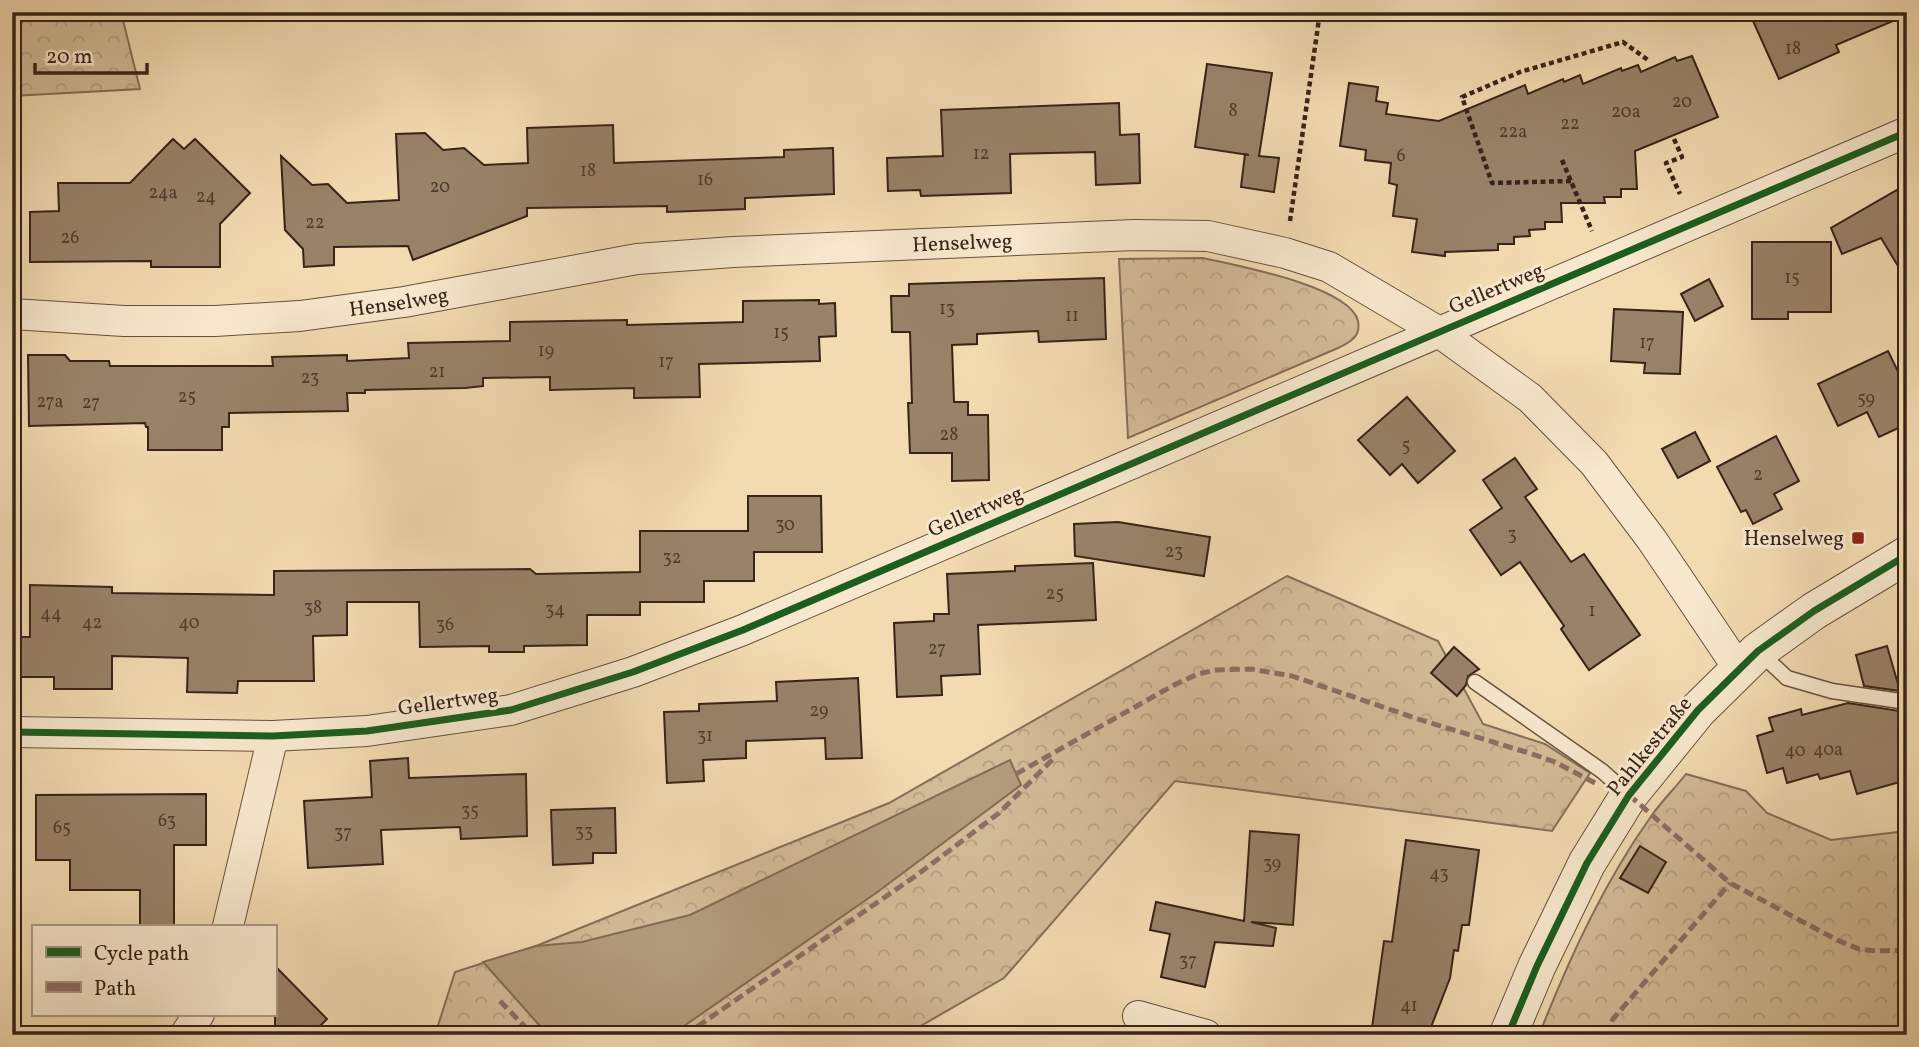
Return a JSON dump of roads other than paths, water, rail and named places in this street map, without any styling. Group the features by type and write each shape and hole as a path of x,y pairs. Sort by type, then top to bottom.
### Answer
{"street":[{"name":"Gellertweg","path":"12,732 273,736 368,731 511,710 633,672 743,630 1907,132"},
{"name":"Henselweg","path":"12,314 124,321 215,321 300,316 404,302 637,259 733,252 1135,235 1208,236 1285,253 1329,267 1439,332 1530,398 1594,463 1651,540 1749,660"},
{"name":"Pahlkestraße","path":"1508,1035 1537,966 1587,863 1629,795 1698,710 1749,660 1814,611 1907,555"},
{"path":"228,925 273,736"},
{"path":"185,1035 198,1016"},
{"path":"1138,1016 1206,1035"}],"lane":[{"path":"1749,660 1787,678 1832,691 1907,702"},
{"path":"1475,682 1602,771 1629,795"}],"place":[{"name":"Henselweg","path":"1858,538"}]}
